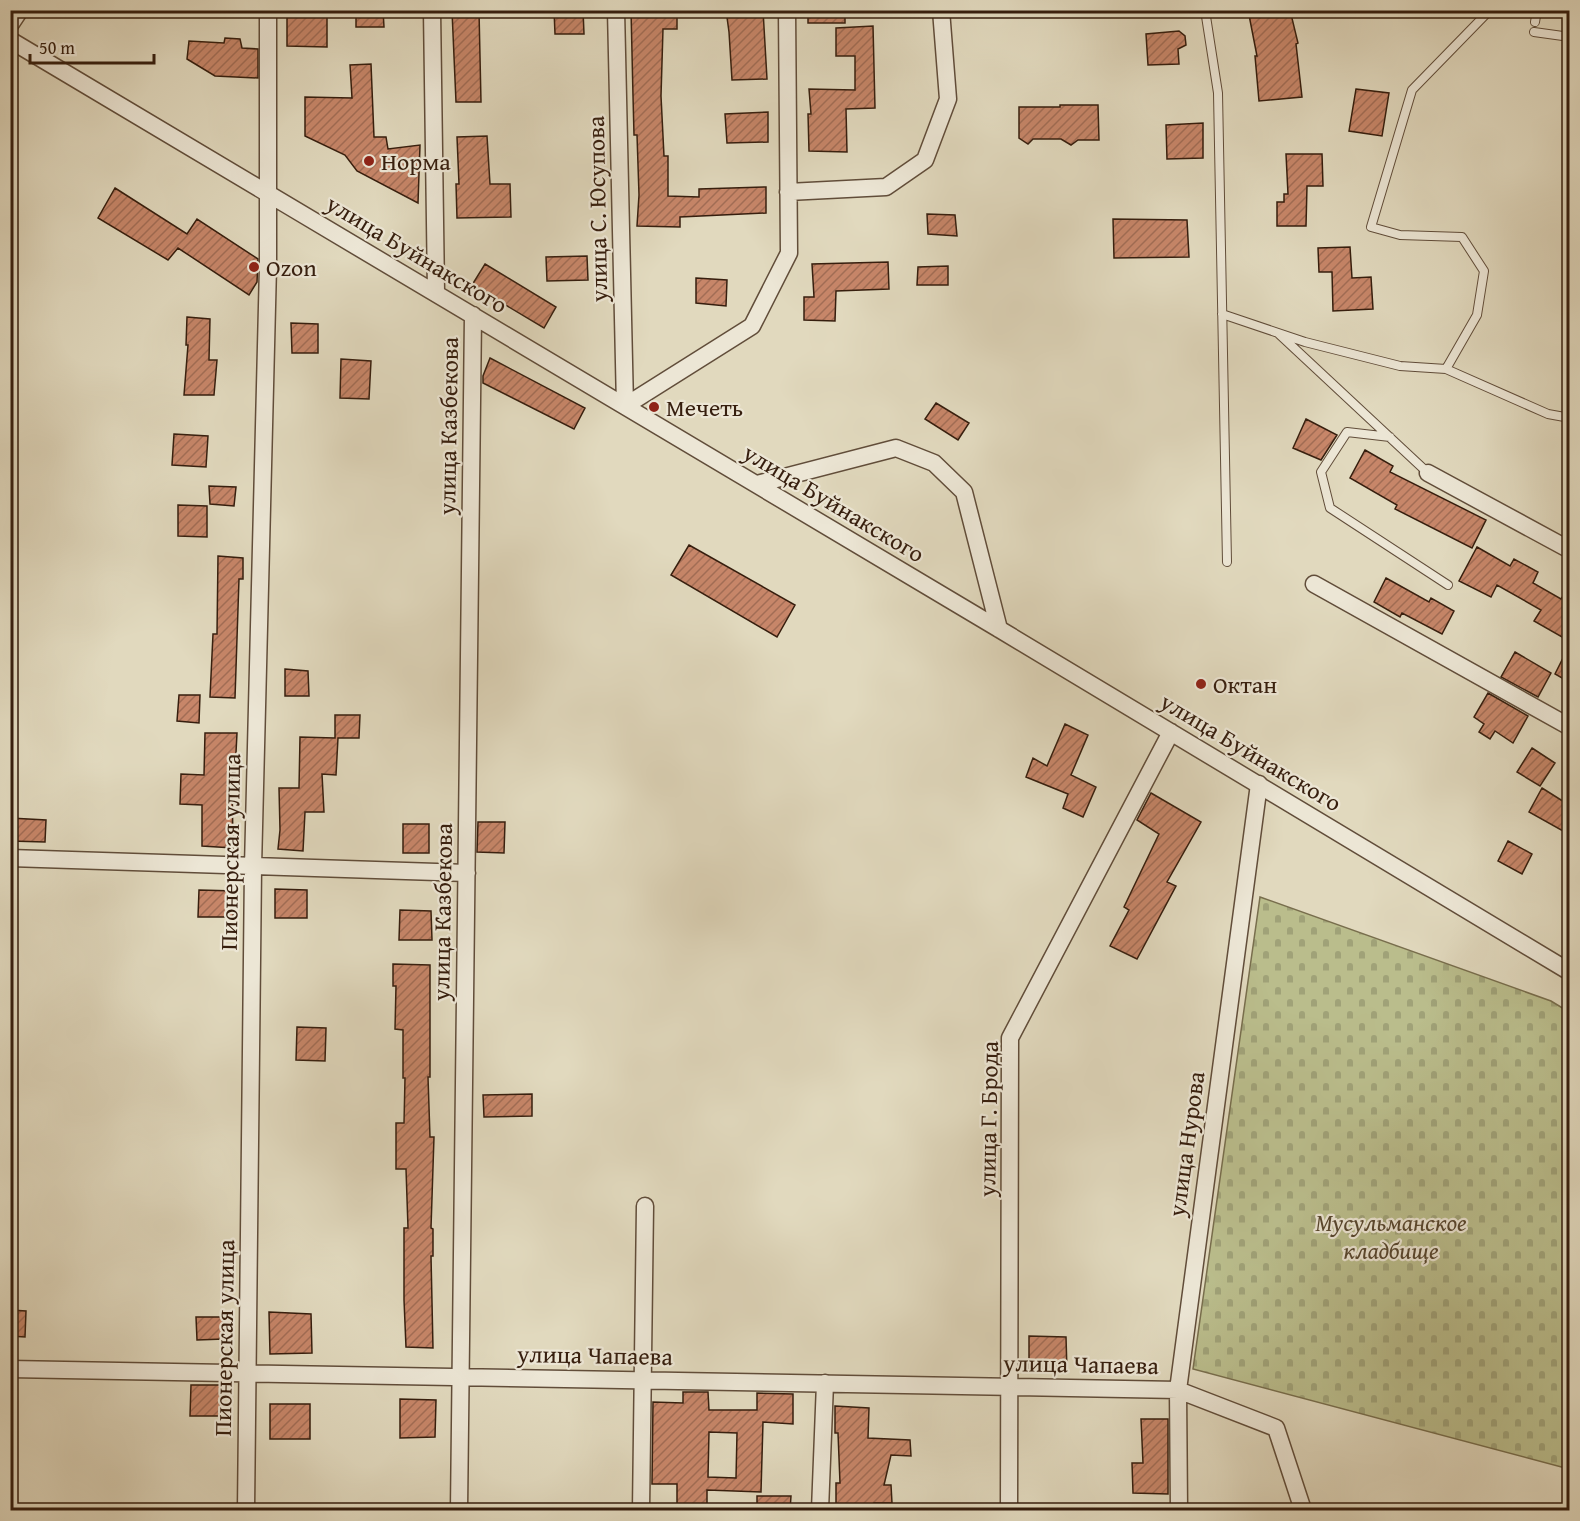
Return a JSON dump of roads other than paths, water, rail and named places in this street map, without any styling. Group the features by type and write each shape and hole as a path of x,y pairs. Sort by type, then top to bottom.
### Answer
{"street":[{"path":"10,25 20,10"},
{"name":"Пионерская улица","path":"246,1510 253,867 268,194 268,10"},
{"path":"432,10 436,292"},
{"name":"улица С. Юсупова","path":"616,10 625,406"},
{"path":"625,406 752,326 789,253 787,10"},
{"path":"788,192 886,187 925,160 948,99 941,10"},
{"name":"улица Буйнакского","path":"10,40 436,292 1569,972"},
{"name":"улица Казбекова","path":"459,1510 473,315"},
{"path":"757,484 896,448 934,463 964,492 999,629"},
{"path":"1428,472 1569,550"},
{"path":"1314,584 1569,727"},
{"name":"улица Г. Брода","path":"1009,1510 1010,1038 1171,732"},
{"name":"улица Нурова","path":"1179,1510 1178,1390 1258,784"},
{"path":"10,858 466,873"},
{"path":"641,1510 645,1206"},
{"name":"улица Чапаева","path":"10,1368 1178,1390"},
{"path":"820,1510 825,1383"},
{"path":"1178,1390 1276,1428 1303,1510"}],"lane":[{"path":"1205,10 1218,93 1227,562"},
{"path":"1446,369 1477,315 1484,271 1462,237 1400,235 1371,227 1412,90 1490,10"},
{"path":"1535,22 1537,10"},
{"path":"1534,33 1569,37"},
{"path":"1222,314 1305,342 1400,366 1446,369 1548,414 1569,418"},
{"path":"1276,332 1428,472"},
{"path":"1390,437 1347,432 1321,472 1330,508 1448,585"}],"place":[{"name":"Норма","path":"369,161"},
{"name":"Ozon","path":"254,267"},
{"name":"Мечеть","path":"654,407"},
{"name":"Октан","path":"1201,684"}],"park label":[{"name":"Мусульманское кладбище","path":"1391,1236"}]}
